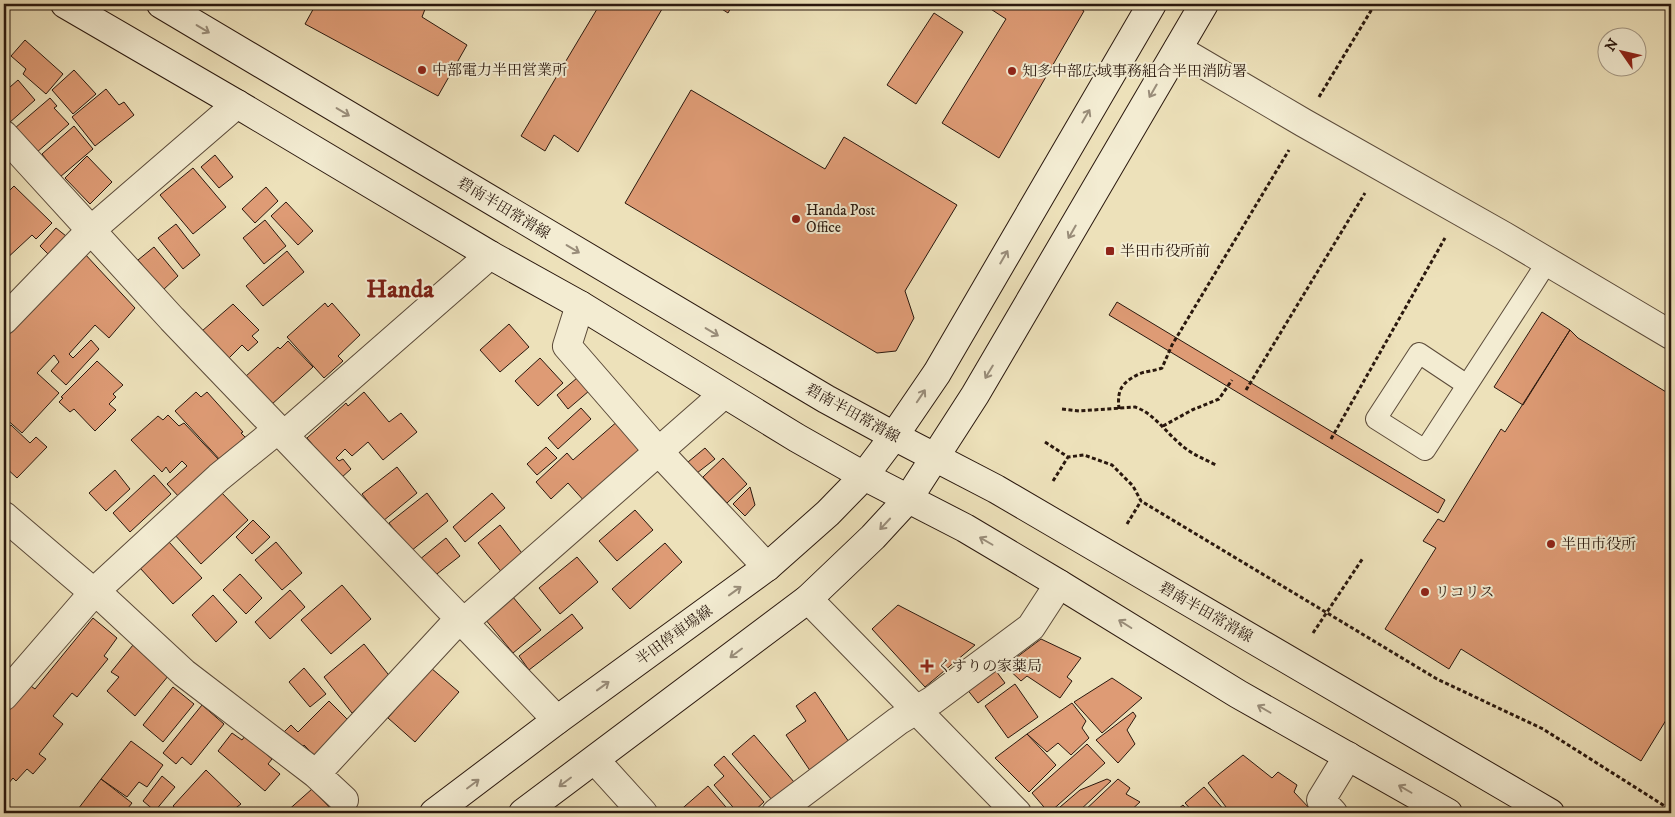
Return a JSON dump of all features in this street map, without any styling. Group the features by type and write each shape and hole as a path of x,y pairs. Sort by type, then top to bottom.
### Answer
{"street":[{"path":"65,4 238,104 490,255 580,305 724,394 864,476 965,528 1238,694 1448,813"},
{"name":"碧南半田常滑線","path":"163,4 809,389 996,489 1550,813"},
{"name":"半田停車場線","path":"434,813 556,720 768,567 828,513 864,476 894,436 937,372 1152,4"},
{"path":"523,813 808,599 873,537 908,499 936,458 1048,272 1204,4"},
{"path":"1178,49 1504,236 1671,335"},
{"path":"4,320 91,230 238,104"},
{"path":"4,135 172,319 556,720"},
{"path":"4,696 94,592 219,477 280,433 490,255"},
{"path":"580,305 567,346 659,452 768,567"},
{"path":"316,774 450,629 479,609 724,394"},
{"path":"4,516 86,586 102,597 184,673 316,774 344,800"},
{"path":"776,813 898,721 933,700 1031,627 1059,584"},
{"path":"808,599 1017,813"},
{"path":"1333,813 1321,800 1348,756"},
{"path":"595,760 643,813"}],"lane":[{"path":"1467,385 1419,353 1376,419 1424,450 1467,385 1547,262"}],"path":[{"path":"1119,409 1117,397 1120,387 1140,374 1162,368 1172,345 1294,143 1375,4"},
{"path":"1246,390 1369,186"},
{"path":"1330,439 1448,233"},
{"path":"1163,426 1192,410 1219,399 1232,380"},
{"path":"1062,409 1079,411 1135,407 1144,410 1194,455 1216,465"},
{"path":"1045,442 1068,457 1084,455 1112,465 1133,486 1141,501 1437,679 1543,729 1671,810"},
{"path":"1054,481 1068,457"},
{"path":"1127,524 1141,501"},
{"path":"1313,633 1363,558"}],"building":[{"name":"中部電力半田営業所","path":"316,4 427,4 422,17 467,45 438,96 305,24"},
{"path":"600,4 665,4 578,152 554,135 545,151 521,136"},
{"path":"714,4 733,4 728,13"},
{"name":"知多中部広域事務組合半田消防署","path":"983,4 1073,4 1084,11 999,158 942,123 1006,19"},
{"path":"934,13 963,32 916,104 887,85"},
{"path":"25,40 63,74 46,94 23,74 26,69 11,56"},
{"path":"74,70 96,94 73,114 52,90"},
{"path":"18,80 35,100 9,123 4,117 4,81 10,87"},
{"path":"106,89 119,105 124,102 134,115 95,146 72,117"},
{"path":"691,90 825,169 844,137 957,205 905,291 914,318 896,351 877,353 625,203"},
{"path":"50,98 57,106 54,108 69,124 36,153 15,128"},
{"path":"74,126 93,149 60,177 42,154"},
{"path":"215,155 233,177 219,188 201,167"},
{"path":"87,156 112,182 90,204 65,178"},
{"path":"193,168 226,207 193,234 160,195"},
{"path":"14,186 52,223 36,239 32,235 4,261 4,196"},
{"path":"266,187 278,201 255,223 242,209"},
{"path":"286,202 313,231 298,245 271,216"},
{"path":"265,220 286,246 264,264 243,238"},
{"path":"176,224 200,255 183,269 158,238"},
{"path":"56,228 66,236 49,255 40,246"},
{"path":"154,247 178,276 163,290 138,260"},
{"path":"287,251 304,272 263,306 246,286"},
{"path":"84,253 135,308 109,338 95,325 69,354 73,358 91,340 99,349 66,385 51,371 59,362 54,355 37,373 59,393 22,433 4,417 4,339"},
{"path":"1117,302 1445,500 1438,513 1109,315"},
{"path":"325,303 328,307 332,303 360,335 338,356 343,361 324,378 287,337"},
{"path":"233,304 259,330 252,336 258,342 248,351 242,345 228,359 202,331"},
{"path":"1542,312 1570,330 1523,405 1494,387"},
{"path":"509,324 529,347 500,372 480,350"},
{"name":"半田市役所","path":"1570,330 1578,338 1671,395 1671,712 1641,761 1461,649 1449,669 1385,629 1436,548 1423,541 1438,519 1444,522 1501,429 1505,432"},
{"path":"288,341 313,367 271,405 245,377 278,347 280,349"},
{"path":"540,358 563,383 538,406 515,381"},
{"path":"97,361 123,385 113,394 116,397 109,404 116,410 95,431 74,409 70,412 59,402 63,398 61,397"},
{"path":"577,378 589,391 568,409 557,395"},
{"path":"196,392 201,397 207,392 247,439 222,462 175,411"},
{"path":"364,392 389,422 401,413 417,432 383,460 368,442 352,456 345,449 336,458 339,461 343,459 351,469 341,478 307,438 346,403 348,406"},
{"path":"581,408 591,419 558,449 548,438"},
{"path":"168,415 179,426 184,423 220,461 180,498 167,484 187,466 182,461 170,473 166,467 162,472 131,440 158,416 163,420"},
{"path":"619,420 646,452 586,503 568,483 551,499 536,482 567,453 573,460"},
{"path":"11,425 30,443 36,437 47,447 17,478 4,466 4,433"},
{"path":"546,447 557,458 537,475 527,464"},
{"path":"705,448 715,459 697,473 688,462"},
{"path":"723,458 747,484 727,503 703,477"},
{"path":"397,467 417,493 383,521 362,494"},
{"path":"115,470 130,489 106,511 89,493"},
{"path":"154,475 171,494 130,532 113,513"},
{"path":"750,487 755,505 745,516 733,504"},
{"path":"220,491 248,520 201,564 174,534"},
{"path":"427,493 448,521 411,551 389,523"},
{"path":"492,493 505,508 465,542 453,527"},
{"path":"635,510 653,530 617,561 599,541"},
{"path":"253,520 270,537 252,554 236,537"},
{"path":"500,525 525,557 503,574 478,543"},
{"path":"446,538 460,556 433,577 419,560"},
{"path":"169,542 202,578 173,604 140,568"},
{"path":"276,542 302,573 282,590 255,560"},
{"path":"665,543 682,562 630,609 612,589"},
{"path":"577,557 598,582 560,614 539,588"},
{"path":"240,574 262,598 246,614 223,590"},
{"path":"342,585 371,619 331,654 301,620"},
{"path":"290,590 305,607 270,639 255,622"},
{"path":"213,595 237,622 216,642 192,615"},
{"path":"512,596 541,630 513,653 485,619"},
{"name":"くすりの家薬局","path":"898,605 975,645 925,687 872,629"},
{"path":"572,614 583,628 529,670 519,656"},
{"path":"93,618 117,638 104,656 108,659 77,697 72,693 53,716 63,724 39,754 46,759 33,774 27,769 16,781 13,778 4,789 4,714 28,684 35,689"},
{"path":"1041,639 1081,658 1067,677 1072,681 1060,698 1027,676 1021,681 1005,666"},
{"path":"364,644 392,679 352,713 324,677"},
{"path":"133,645 169,675 135,716 107,691 119,677 111,672"},
{"path":"993,667 1005,683 978,703 966,688"},
{"path":"304,668 326,694 310,707 289,682"},
{"path":"431,668 459,692 415,742 388,718"},
{"path":"1112,678 1142,698 1102,733 1074,702"},
{"path":"1015,684 1038,717 1008,738 985,706"},
{"path":"173,687 194,704 163,742 143,725"},
{"path":"815,692 851,745 811,772 786,735 806,721 796,706"},
{"path":"329,701 349,721 314,755 304,745 299,750 282,734 291,725 298,732"},
{"path":"1072,703 1086,721 1082,728 1089,738 1071,755 1058,743 1047,752 1027,734"},
{"path":"202,705 224,724 191,765 182,757 176,764 163,753"},
{"path":"1133,712 1136,716 1127,730 1135,744 1118,763 1096,740"},
{"path":"232,733 242,740 245,736 272,759 268,764 280,774 265,791 218,751"},
{"path":"1027,734 1056,765 1029,792 995,758"},
{"path":"754,735 794,782 773,801 732,754"},
{"path":"131,741 163,765 147,787 139,782 127,797 101,779"},
{"path":"1087,744 1105,763 1049,813 1032,793"},
{"path":"1243,755 1272,778 1278,772 1297,785 1294,792 1311,810 1308,813 1232,813 1229,811 1208,783"},
{"path":"724,756 764,802 752,813 738,813 714,785 724,776 714,765"},
{"path":"206,770 241,804 229,813 181,813 173,806"},
{"path":"162,776 175,787 155,811 143,801"},
{"path":"101,779 132,803 124,813 75,813"},
{"path":"1107,779 1111,781 1077,813 1053,813 1080,790"},
{"path":"1118,779 1130,788 1126,794 1140,802 1128,813 1082,813"},
{"path":"708,786 731,813 677,813"},
{"path":"1204,787 1225,811 1222,813 1194,813 1185,803"},
{"path":"312,789 334,812 285,813"},
{"path":"1183,805 1190,813 1173,813"}],"place":[{"name":"中部電力半田営業所","path":"422,70"},
{"name":"知多中部広域事務組合半田消防署","path":"1012,71"},
{"name":"Handa Post Office","path":"796,219"},
{"name":"半田市役所前","path":"1110,251"},
{"name":"半田市役所","path":"1551,544"},
{"name":"リコリス","path":"1425,592"},
{"name":"くすりの家薬局","path":"927,666"}],"district":[{"name":"Handa","path":"400,288"}]}
